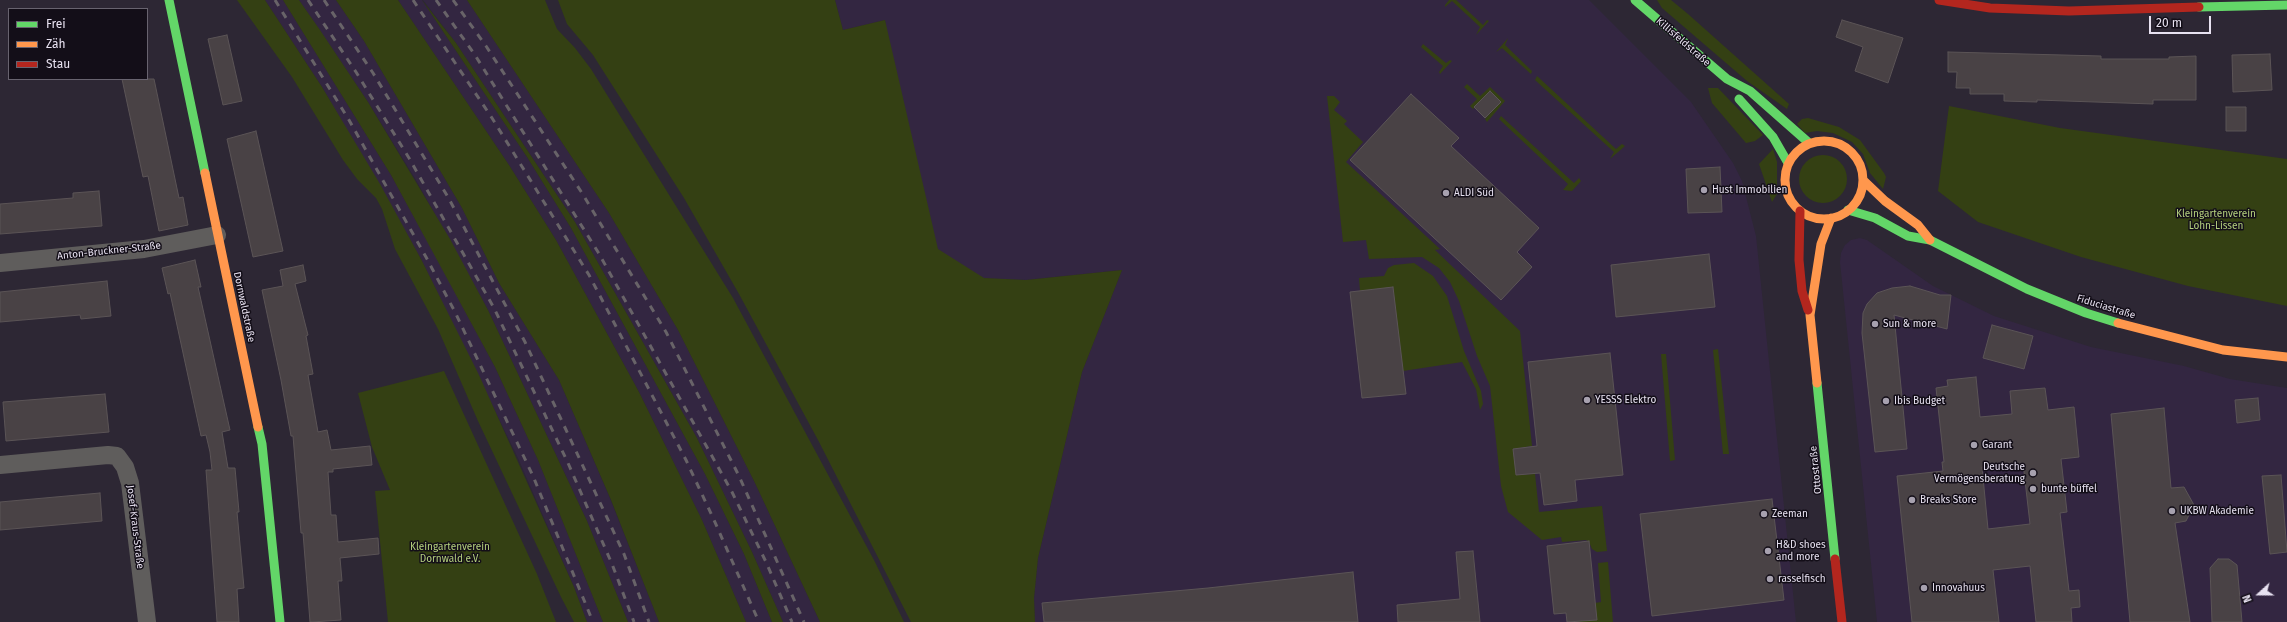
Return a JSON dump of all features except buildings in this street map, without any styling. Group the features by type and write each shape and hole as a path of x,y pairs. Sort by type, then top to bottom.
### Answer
{"main road":[{"name":"Dornwaldstraße","path":"169,0 262,444 280,622"},
{"path":"1939,0 1990,8 2069,11 2287,5"},
{"name":"Killisfeldstraße","path":"1638,1 1727,79 1750,91 1809,143"},
{"name":"Killisfeldstraße","path":"1727,79 1738,98 1773,137 1788,163"},
{"path":"1826,140 1842,145 1855,156 1862,171 1863,180 1860,197 1848,210 1831,218 1810,216 1800,211 1790,200 1786,191 1785,181 1788,163 1794,155 1809,143 1826,140"},
{"name":"Fiduciastraße","path":"1863,180 1885,201 1918,225 1930,240"},
{"name":"Fiduciastraße","path":"1848,210 1875,218 1908,236 1930,240 2027,289 2086,313 2144,331 2223,350 2287,357"},
{"name":"Ottostraße","path":"1800,211 1799,260 1801,284 1810,315 1842,622"},
{"name":"Ottostraße","path":"1810,315 1815,292 1821,244 1831,218"}],"street":[{"name":"Anton-Bruckner-Straße","path":"0,263 144,249 217,235"},
{"name":"Josef-Kraus-Straße","path":"0,465 108,455 117,456 125,467 130,483 147,622"}],"shaded area":[{"path":"265,0 283,0 391,175 434,253 495,367 538,460 603,622 587,622 574,587 518,458 421,259 322,87"},
{"path":"299,0 336,0 364,41 462,208 499,283 559,380 609,496 659,622 628,622 587,521 488,310 416,180 368,102"},
{"path":"398,0 422,0 527,157 571,228 705,474 744,554 772,622 746,622 702,520 639,392 556,240 509,165"},
{"path":"423,0 467,0 609,213 678,330 755,483 820,622 783,622 752,552 697,438 575,222 456,43"},
{"path":"835,0 1589,0 1691,102 1733,163 1742,181 1756,236 1796,622 1035,622 1034,598 1038,558 1082,372 1122,270 1026,280 917,276 885,20 843,30"},
{"path":"1860,238 1867,240 1933,286 1994,316 2091,347 2184,366 2230,379 2287,388 2287,622 1877,622 1840,262 1841,253 1845,245 1851,240"}],"green space":[{"path":"237,0 265,0 322,87 380,184 421,259 479,375 574,587 587,622 574,622 561,597 478,421 438,329 395,249 382,209 376,198 357,179 343,160 292,77"},
{"path":"283,0 299,0 320,30 368,102 450,239 488,310 587,521 628,622 603,622 538,460 495,367 391,175"},
{"path":"336,0 398,0 509,165 556,240 639,392 702,520 746,622 659,622 611,500 559,380 499,283 462,208 364,41"},
{"path":"422,0 456,43 575,222 697,438 752,552 783,622 772,622 744,554 705,474 571,228 527,157"},
{"path":"467,0 545,0 557,29 575,48 591,69 733,298 875,562 904,622 820,622 755,483 678,330 609,213"},
{"path":"558,0 835,0 843,30 885,20 938,249 984,278 1026,280 1122,270 1082,372 1038,558 1034,598 1035,622 911,622 818,440 739,294 684,198 593,55 567,24"},
{"path":"1449,0 1456,0 1483,25 1487,20 1489,21 1476,35 1480,27 1452,1 1445,7"},
{"path":"1657,0 1671,0 1688,14 1789,104 1787,109 1747,81 1662,8"},
{"path":"1508,38 1505,45 1532,71 1531,74 1502,48 1496,52"},
{"path":"1423,44 1446,63 1450,60 1452,61 1440,74 1439,72 1443,66 1421,47"},
{"path":"1537,76 1616,149 1622,144 1625,146 1610,159 1614,152 1535,80"},
{"path":"1467,84 1480,96 1490,87 1505,101 1487,122 1485,119 1501,102 1490,92 1473,109 1470,106 1477,99 1464,87"},
{"path":"1708,88 1718,88 1763,135 1755,141 1746,143 1712,103"},
{"path":"1327,96 1334,96 1340,102 1334,110 1347,121 1344,124 1363,142 1346,162 1440,249 1435,250 1520,331 1532,446 1513,449 1516,475 1535,474 1539,512 1602,506 1607,551 1597,552 1592,549 1589,542 1586,540 1562,542 1561,537 1542,540 1508,512 1501,486 1490,386 1477,356 1459,301 1450,282 1439,268 1422,257 1369,259 1366,240 1343,242"},
{"name":"Kleingartenverein Lohn-Lissen","path":"1949,106 2060,128 2287,159 2287,306 2188,286 2081,257 1978,222 1938,191"},
{"path":"1501,116 1574,183 1579,178 1581,181 1572,191 1563,190 1568,184 1499,119"},
{"path":"1808,118 1839,127 1860,140 1886,177 1883,189 1870,173 1863,154 1852,142 1833,133 1817,131 1805,133 1797,124 1802,119"},
{"path":"1773,149 1777,162 1777,194 1772,202 1759,164"},
{"path":"1823,155 1832,157 1840,162 1845,170 1847,179 1845,188 1840,196 1832,201 1823,203 1814,201 1806,196 1801,188 1799,179 1801,170 1806,162 1814,157"},
{"path":"1414,263 1433,276 1447,296 1464,351 1481,391 1483,404 1480,410 1476,389 1462,362 1403,371 1393,288 1360,291 1359,278 1384,276 1388,268 1394,265"},
{"path":"1718,349 1729,454 1723,454 1713,350"},
{"path":"1661,354 1666,354 1675,460 1670,461"},
{"name":"Kleingartenverein Dornwald e.V.","path":"444,371 537,574 556,622 388,622 375,491 390,490 372,447 358,393"},
{"path":"1608,562 1613,622 1573,622 1597,619 1595,603 1601,602 1598,563"}],"railway":[{"path":"275,0 349,120 455,312 533,476 593,622"},
{"path":"308,0 356,72 409,158 494,308 568,463 612,564 634,622"},
{"path":"324,0 373,73 448,197 525,342 624,554 649,622"},
{"path":"413,0 492,118 589,275 686,460 759,622"},
{"path":"436,0 475,55 598,252 732,492 766,562 792,622"},
{"path":"453,0 486,46 582,193 666,332 739,476 804,622"}],"traffic: fast":[{"path":"169,0 205,173"},
{"path":"1635,0 1727,79 1750,91 1809,143"},
{"path":"2199,7 2287,5"},
{"path":"1739,99 1773,137 1788,163"},
{"path":"1848,210 1875,218 1908,236 1930,240 2027,289 2086,313 2118,323"},
{"path":"1817,383 1835,559"},
{"path":"258,427 262,444 280,622"}],"traffic: slow":[{"path":"1824,141 1839,144 1852,152 1860,165 1863,180 1860,195 1852,208 1839,216 1824,219 1809,216 1796,208 1788,195 1785,180 1788,165 1796,152 1809,144 1824,141"},
{"path":"205,173 258,427"},
{"path":"1863,180 1885,201 1918,225 1930,240"},
{"path":"1817,383 1810,315 1821,244 1831,218"},
{"path":"2118,323 2223,350 2287,357"}],"traffic: jam":[{"path":"1939,0 1990,8 2069,11 2199,7"},
{"path":"1800,211 1799,260 1802,291 1808,310"},
{"path":"1835,559 1842,622"}],"place":[{"name":"Hust Immobilien","path":"1704,190"},
{"name":"ALDI Süd","path":"1446,193"},
{"name":"Sun & more","path":"1875,324"},
{"name":"YESSS Elektro","path":"1587,400"},
{"name":"Ibis Budget","path":"1886,401"},
{"name":"Garant","path":"1974,445"},
{"name":"Deutsche Vermögensberatung","path":"2033,473"},
{"name":"bunte büffel","path":"2033,489"},
{"name":"Breaks Store","path":"1912,500"},
{"name":"UKBW Akademie","path":"2172,511"},
{"name":"Zeeman","path":"1764,514"},
{"name":"H&D shoes and more","path":"1768,551"},
{"name":"rasselfisch","path":"1770,579"},
{"name":"Innovahuus","path":"1924,588"}]}
